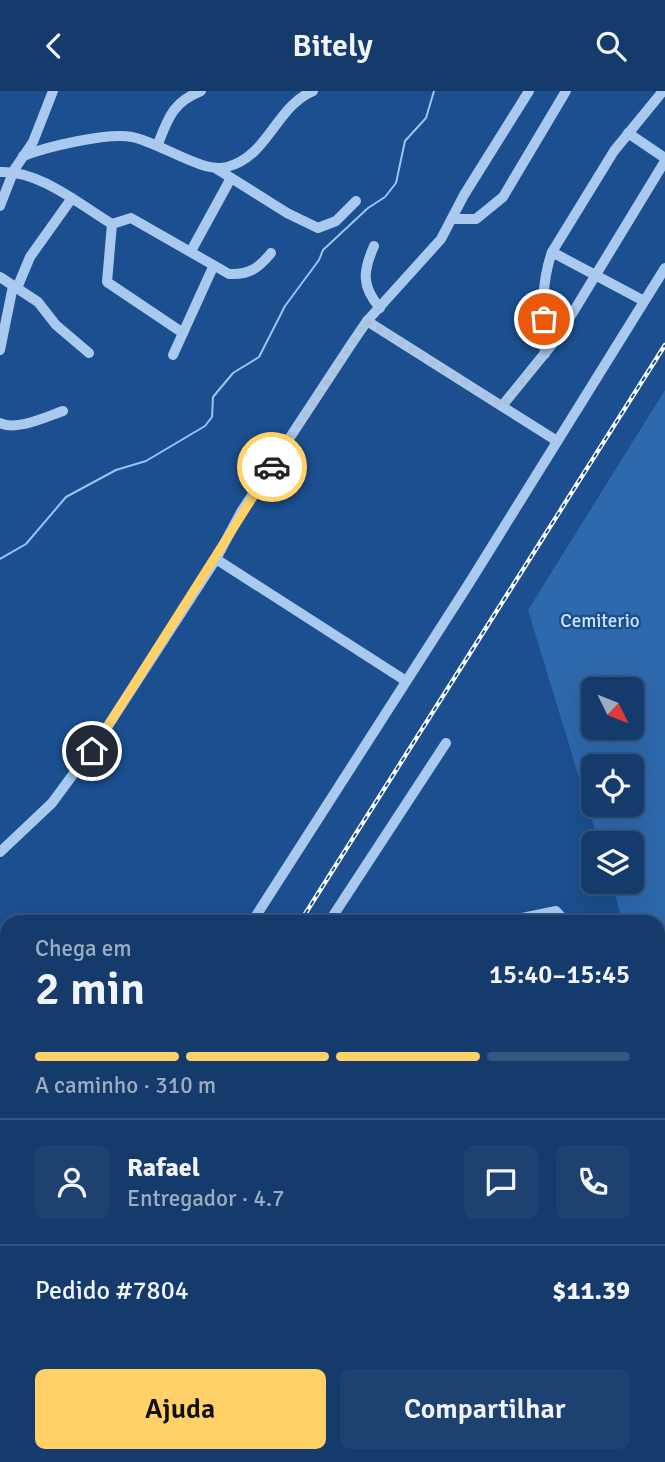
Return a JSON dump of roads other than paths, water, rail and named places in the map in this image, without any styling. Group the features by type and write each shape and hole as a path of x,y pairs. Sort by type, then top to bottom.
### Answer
{"street":[{"path":"158,144 170,111 180,101 201,91"},
{"path":"217,169 230,167 248,156 268,138 298,99 313,91"},
{"path":"3,847 45,811 80,767 216,559 241,512 367,321 441,239 529,91"},
{"path":"452,219 476,219 503,197 566,91"},
{"path":"545,354 543,303 546,269 552,252 628,133 649,112 663,91"},
{"path":"0,206 14,170 33,142 49,93"},
{"path":"502,406 545,354 665,160 628,133"},
{"path":"23,156 49,147 112,135 158,144 217,169 287,213 318,228 337,221 356,201"},
{"path":"0,172 14,170 72,198 112,224"},
{"path":"191,251 231,179"},
{"path":"0,351 15,287 30,257 72,198"},
{"path":"112,224 131,218 229,274 245,274 262,264 271,253"},
{"path":"112,224 107,282 183,333"},
{"path":"374,246 364,269 365,285 380,308"},
{"path":"552,252 644,302"},
{"path":"173,355 213,267"},
{"path":"256,915 665,268"},
{"path":"0,277 38,302 56,325 89,353"},
{"path":"367,321 557,441"},
{"path":"0,423 6,426 27,422 63,411"},
{"path":"216,559 406,681"},
{"path":"333,915 446,743"},
{"path":"537,915 556,911 560,915"}],"waterway":[{"path":"0,559 26,544 66,497 116,470 146,461 205,426 212,417 213,397 233,373 259,357 285,306 319,260 323,250 368,208 385,197 396,183 405,141 426,118 434,91"}],"railway":[{"path":"304,915 665,345"}],"park label":[{"name":"Cemiterio","path":"600,620"}]}
